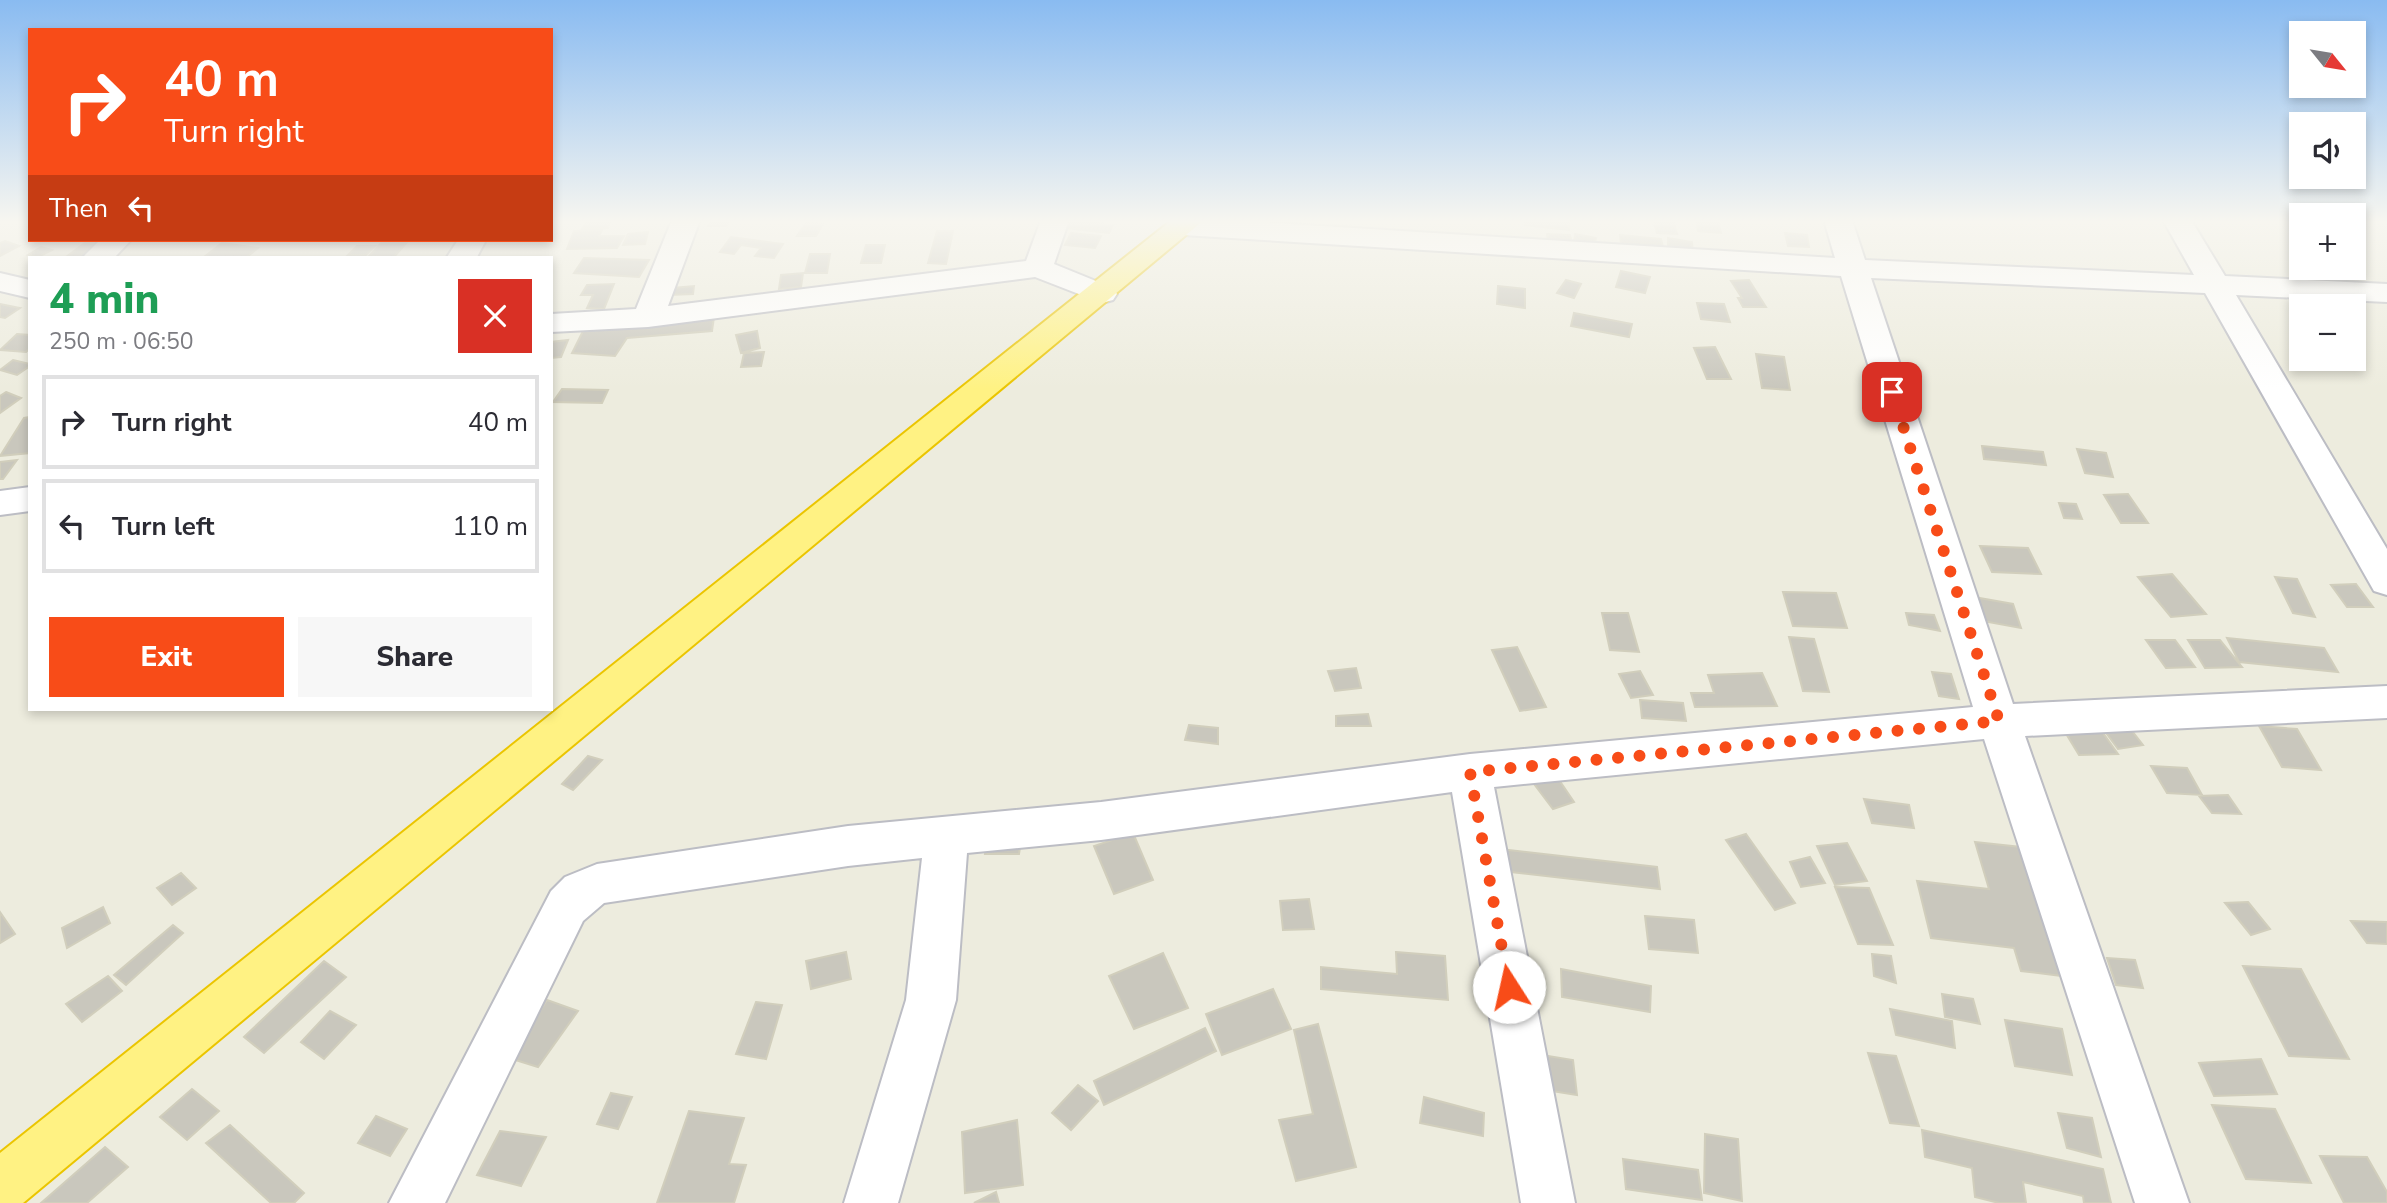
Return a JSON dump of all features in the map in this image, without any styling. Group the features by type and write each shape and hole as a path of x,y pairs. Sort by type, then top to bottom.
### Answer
{"highway":[{"path":"0,1186 1123,276"}],"street":[{"path":"648,318 664,276"},
{"path":"553,323 648,318 975,276"},
{"path":"1058,276 1102,294"},
{"path":"1856,276 1999,721 2162,1203"},
{"path":"2008,276 2387,293"},
{"path":"2208,276 2387,581"},
{"path":"0,282 28,289"},
{"path":"0,503 28,499"},
{"path":"416,1203 567,906 581,892 597,884 848,846 1101,821 1470,772 1999,721 2387,702"},
{"path":"1470,772 1548,1203"},
{"path":"871,1203 931,1000 946,838"}],"building":[{"path":"781,276 803,276 801,287 779,289"},
{"path":"1619,276 1650,277 1645,293 1616,287"},
{"path":"1566,280 1581,284 1574,298 1557,293"},
{"path":"1749,280 1766,307 1743,307 1738,298 1742,298 1731,281"},
{"path":"614,284 604,309 587,308 593,295 581,295 587,285"},
{"path":"694,286 693,294 669,295 672,288"},
{"path":"1498,286 1525,289 1525,308 1497,304"},
{"path":"1697,303 1724,304 1730,322 1701,319"},
{"path":"0,304 20,308 5,318 0,317"},
{"path":"1574,313 1632,324 1629,337 1571,326"},
{"path":"714,317 712,331 627,338 615,356 572,353 585,327"},
{"path":"757,331 760,348 741,353 736,335"},
{"path":"17,334 28,335 26,352 0,350"},
{"path":"568,340 561,357 553,358 553,342"},
{"path":"1715,347 1731,379 1707,379 1694,348"},
{"path":"764,352 761,366 741,367 744,353"},
{"path":"1756,354 1784,357 1790,390 1762,388"},
{"path":"13,360 28,364 28,367 17,375 0,370"},
{"path":"562,389 608,390 602,403 553,402"},
{"path":"6,392 21,398 0,413 0,396"},
{"path":"28,417 28,453 0,456 24,418"},
{"path":"1982,446 2043,452 2046,465 1984,459"},
{"path":"2077,449 2106,453 2113,477 2085,473"},
{"path":"17,460 3,479 0,479 0,462"},
{"path":"2128,494 2148,523 2121,523 2104,495"},
{"path":"2059,503 2076,504 2082,519 2064,518"},
{"path":"1980,546 2028,548 2041,574 1992,572"},
{"path":"2172,574 2206,614 2171,617 2138,577"},
{"path":"2275,577 2297,579 2315,617 2293,613"},
{"path":"2356,584 2373,607 2347,607 2331,585"},
{"path":"1783,592 1836,593 1847,628 1793,626"},
{"path":"1974,597 2013,604 2021,628 1977,620"},
{"path":"1602,613 1628,613 1639,652 1610,650"},
{"path":"1906,613 1934,615 1940,631 1909,625"},
{"path":"1789,637 1814,639 1829,692 1803,691"},
{"path":"2227,638 2324,648 2338,672 2239,662"},
{"path":"2146,640 2175,640 2195,667 2166,668"},
{"path":"2188,640 2220,640 2242,667 2205,668"},
{"path":"1517,647 1546,707 1520,711 1492,650"},
{"path":"1356,668 1361,688 1335,691 1328,671"},
{"path":"1640,671 1653,695 1631,698 1619,674"},
{"path":"1932,672 1951,674 1959,699 1939,696"},
{"path":"1762,673 1777,706 1695,707 1691,693 1714,693 1708,675"},
{"path":"1640,700 1683,703 1686,721 1642,718"},
{"path":"1368,714 1371,726 1336,726 1336,716"},
{"path":"2122,718 2143,745 2118,749 2098,722"},
{"path":"1189,725 1218,728 1218,744 1185,740"},
{"path":"2259,726 2297,729 2321,770 2282,767"},
{"path":"2065,732 2103,733 2118,754 2079,755"},
{"path":"588,756 602,760 573,790 562,784"},
{"path":"2151,766 2187,768 2202,795 2167,793"},
{"path":"1553,771 1574,802 1553,809 1531,780"},
{"path":"2228,795 2241,814 2212,813 2199,796"},
{"path":"1864,799 1909,805 1914,828 1872,823"},
{"path":"1133,833 1153,880 1114,894 1094,846"},
{"path":"1746,834 1795,903 1775,910 1726,840"},
{"path":"989,835 1022,835 1019,854 985,854"},
{"path":"1975,842 2021,847 2062,976 2021,971 2014,948 1931,938 1917,881 1989,889"},
{"path":"1847,843 1867,881 1835,885 1817,846"},
{"path":"1500,849 1657,867 1660,889 1502,871"},
{"path":"1810,857 1825,883 1801,887 1790,862"},
{"path":"181,873 196,888 172,905 157,888"},
{"path":"1835,887 1869,888 1893,945 1858,944"},
{"path":"1309,899 1314,929 1283,930 1280,901"},
{"path":"2248,902 2270,929 2251,935 2225,903"},
{"path":"103,907 110,923 67,948 62,928"},
{"path":"0,912 15,934 0,943"},
{"path":"1645,916 1694,920 1698,953 1649,949"},
{"path":"2351,921 2387,922 2387,944 2367,943"},
{"path":"173,925 183,933 126,985 114,975"},
{"path":"846,952 851,979 811,989 806,961"},
{"path":"1396,952 1445,956 1448,1000 1321,989 1321,967 1397,974"},
{"path":"1163,953 1188,1008 1134,1029 1109,976"},
{"path":"1872,954 1891,956 1896,983 1874,976"},
{"path":"2107,958 2135,960 2143,988 2116,985"},
{"path":"324,961 346,977 264,1053 244,1037"},
{"path":"2243,966 2301,969 2349,1059 2289,1056"},
{"path":"1561,969 1651,986 1650,1012 1562,997"},
{"path":"108,976 122,991 82,1022 66,1004"},
{"path":"1273,989 1291,1029 1222,1055 1206,1014"},
{"path":"1942,994 1973,999 1980,1024 1945,1017"},
{"path":"547,1000 578,1011 538,1067 509,1058"},
{"path":"756,1002 782,1005 766,1059 736,1054"},
{"path":"1890,1009 1952,1021 1955,1048 1896,1035"},
{"path":"330,1011 356,1025 324,1059 301,1042"},
{"path":"2005,1020 2062,1029 2072,1075 2015,1066"},
{"path":"1318,1024 1356,1167 1296,1181 1279,1120 1313,1114 1294,1030"},
{"path":"1205,1028 1216,1051 1104,1105 1094,1081"},
{"path":"1868,1053 1896,1056 1919,1126 1890,1123"},
{"path":"1542,1055 1573,1060 1577,1095 1545,1090"},
{"path":"2261,1059 2277,1094 2214,1096 2199,1063"},
{"path":"1078,1085 1098,1101 1071,1130 1052,1113"},
{"path":"192,1089 219,1111 187,1140 160,1117"},
{"path":"611,1093 632,1097 618,1129 597,1124"},
{"path":"1424,1097 1484,1113 1483,1136 1420,1123"},
{"path":"2212,1105 2275,1109 2311,1183 2246,1179"},
{"path":"689,1111 744,1118 729,1164 746,1165 734,1203 657,1203"},
{"path":"2058,1113 2092,1118 2101,1157 2067,1148"},
{"path":"376,1116 407,1129 390,1156 358,1143"},
{"path":"1017,1120 1023,1185 965,1193 962,1132"},
{"path":"230,1125 304,1193 294,1203 271,1203 206,1143"},
{"path":"1922,1130 2103,1169 2111,1203 2084,1203 2083,1196 2023,1182 2026,1203 1999,1203 1975,1197 1972,1168 1925,1157"},
{"path":"500,1131 546,1137 521,1186 477,1175"},
{"path":"1705,1134 1738,1139 1742,1201 1704,1193"},
{"path":"105,1147 128,1167 87,1203 41,1203"},
{"path":"2320,1156 2367,1157 2387,1192 2387,1203 2344,1203"},
{"path":"1623,1159 1698,1170 1702,1200 1626,1189"},
{"path":"996,1192 999,1203 974,1203"}],"route":[{"path":"1509,987 1470,772 1999,721 1954,590 1892,392"}]}
